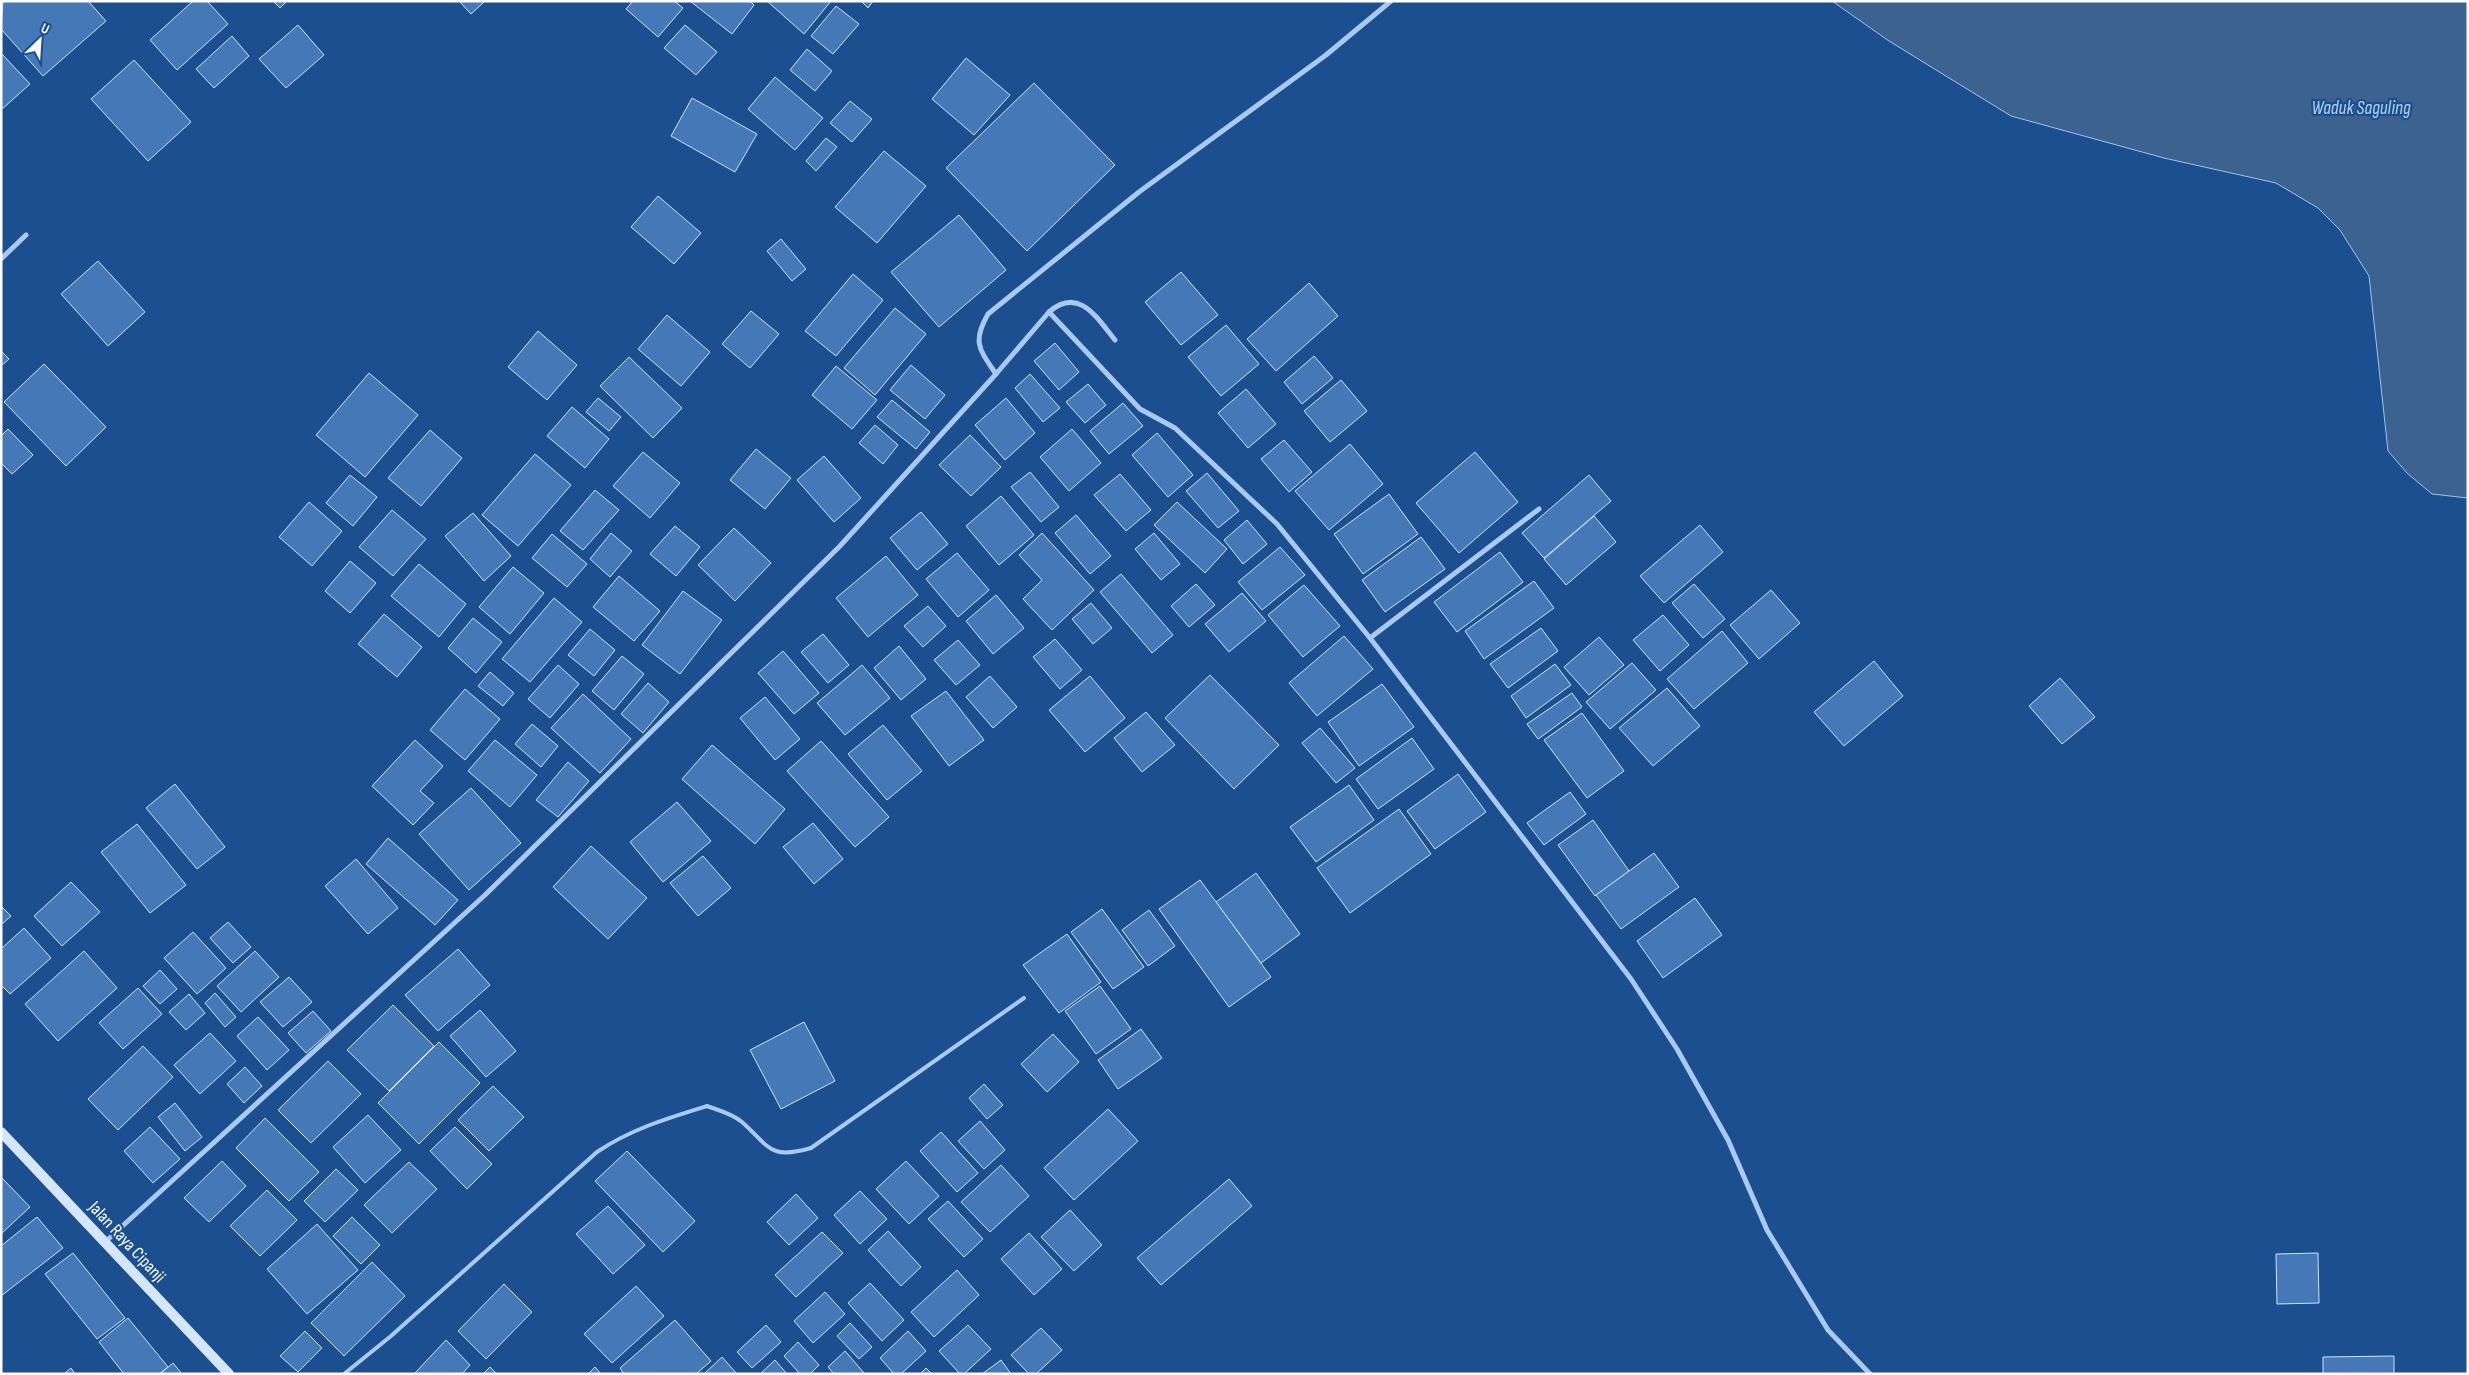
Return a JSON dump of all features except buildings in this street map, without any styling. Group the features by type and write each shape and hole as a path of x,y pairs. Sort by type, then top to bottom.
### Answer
{"main road":[{"name":"Jalan Raya Cipanji","path":"1,1132 229,1374"}],"street":[{"path":"996,374 978,343 979,330 988,314 1140,192 1326,55 1391,1"},
{"path":"1,259 26,235"},
{"path":"104,1242 485,895 840,546 996,374 1049,312 1058,304 1069,302 1080,304 1090,310 1115,340"},
{"path":"1049,312 1140,409 1175,428 1277,524 1370,638 1631,980 1677,1048 1728,1140 1766,1230 1828,1330 1870,1374"},
{"path":"1370,638 1539,509"}],"lane":[{"path":"344,1374 391,1336 597,1152 616,1140 653,1122 707,1106 741,1121 769,1149 794,1153 811,1148 1024,998"}],"water":[{"name":"Waduk Saguling","path":"1832,1 2468,1 2468,498 2432,494 2407,473 2388,451 2369,276 2340,230 2318,208 2276,183 2164,158 2011,116 1889,41"}]}
